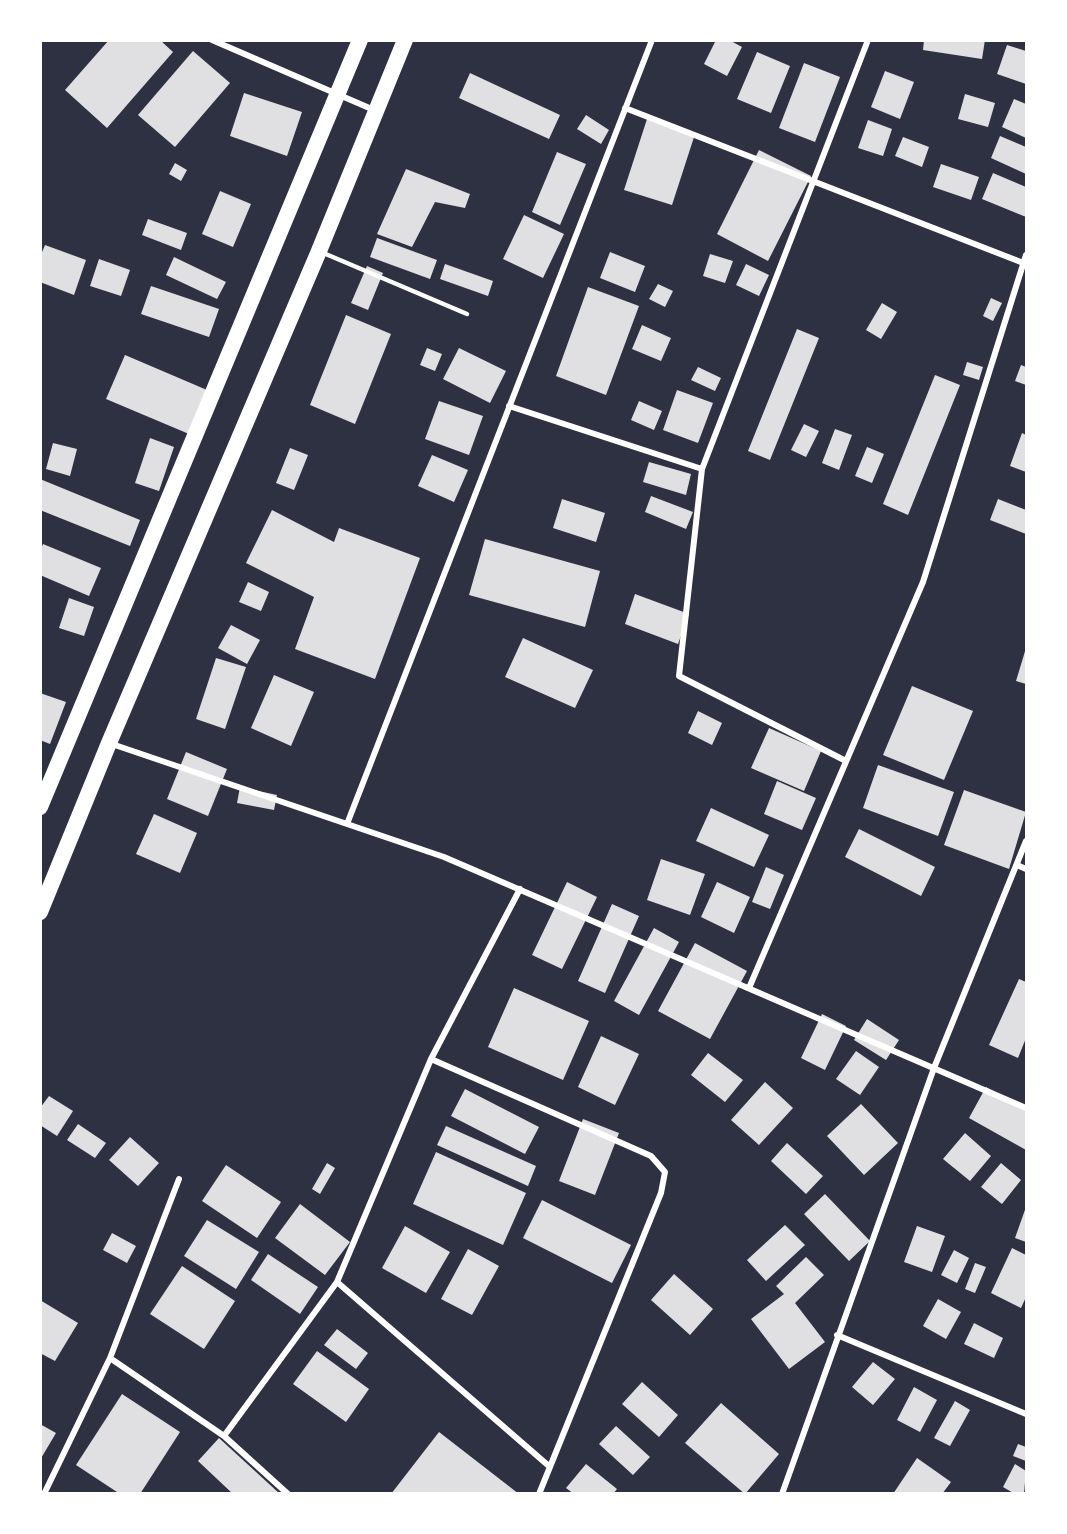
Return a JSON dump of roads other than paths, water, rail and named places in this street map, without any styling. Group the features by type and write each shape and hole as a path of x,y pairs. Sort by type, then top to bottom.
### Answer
{"highway":[{"path":"40,807 360,40"},
{"path":"40,912 109,743 319,251 405,40"}],"street":[{"path":"212,40 376,111"},
{"path":"347,824 652,40"},
{"path":"846,761 679,676 702,469 868,40"},
{"path":"625,108 1025,263"},
{"path":"749,988 923,582 1026,255"},
{"path":"509,406 702,469"},
{"path":"109,743 444,857 1026,1108"},
{"path":"782,1494 934,1068 1026,841"},
{"path":"1017,865 1026,869"},
{"path":"224,1436 337,1282 431,1059 520,889"},
{"path":"431,1059 651,1156 665,1172 661,1193 539,1494"},
{"path":"44,1494 110,1358 179,1179"},
{"path":"337,1282 550,1467"},
{"path":"837,1335 1026,1414"},
{"path":"110,1358 224,1436 288,1494"}],"lane":[{"path":"319,251 467,314"}]}
